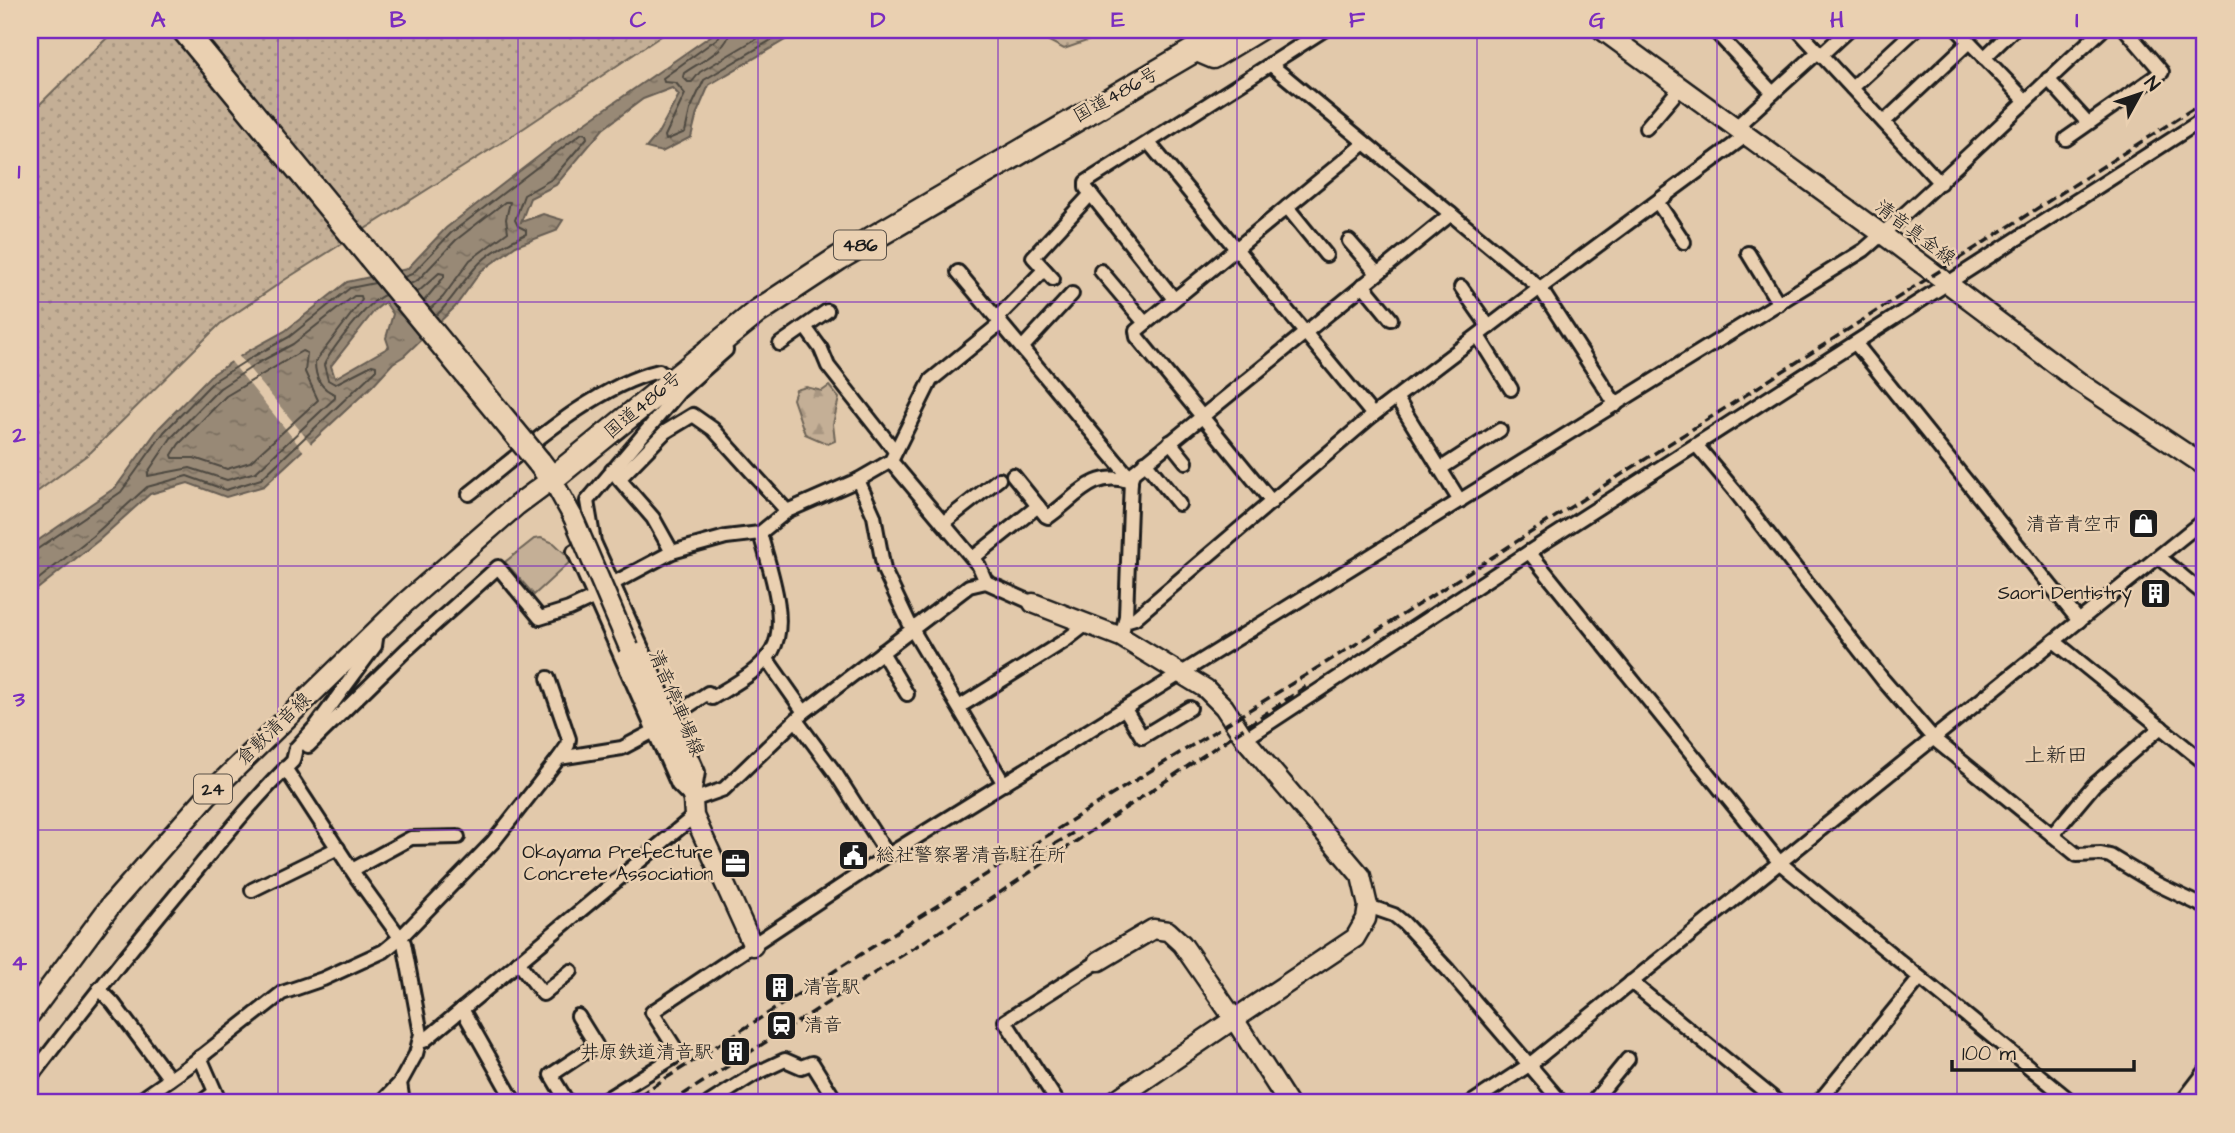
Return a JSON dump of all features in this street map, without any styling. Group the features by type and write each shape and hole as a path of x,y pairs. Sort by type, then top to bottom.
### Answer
{"highway":[{"path":"184,30 546,470"},
{"name":"国道486号","path":"546,470 671,381 757,312 851,251 1229,30"}],"main road":[{"path":"1194,51 1213,59 1261,30"},
{"name":"清音真金線","path":"1602,30 1882,234 2079,382 2205,466"},
{"name":"清音停車場線","path":"546,470 573,517 753,946"},
{"name":"倉敷清音線","path":"30,1014 111,905 198,805 251,750 377,630 517,505 546,470"},
{"path":"1033,603 1088,623 1123,629 1206,689 1224,707 1245,739 1361,876 1368,906 1366,919 1355,938 1111,1103"},
{"path":"1099,961 1153,929 1168,931 1182,944 1288,1103"}],"street":[{"path":"1174,299 1086,188 1086,182 1324,30"},
{"path":"1714,30 1773,93"},
{"path":"1798,30 1940,183"},
{"path":"1123,629 1373,415 1539,288 1658,203 1742,131 1773,93 1848,30"},
{"path":"1852,88 1915,30"},
{"path":"1958,30 2025,100"},
{"path":"1984,58 2013,30"},
{"path":"600,1103 679,1054 652,1012 888,855 1864,250 1940,183 2102,30"},
{"path":"2066,139 2162,72 2126,30"},
{"path":"1884,122 1969,42"},
{"path":"1270,64 1539,288 1616,405"},
{"path":"2048,79 2088,123"},
{"path":"1646,128 1681,87"},
{"path":"1245,739 1529,552 2205,118"},
{"path":"1149,143 1373,415"},
{"path":"1272,502 1137,337 1136,331 1365,143"},
{"path":"612,584 672,552 726,537 760,533 787,511 858,480 893,456 931,380 1048,274 1033,257 1091,194"},
{"path":"1658,203 1684,242"},
{"path":"1287,207 1326,255"},
{"path":"1123,629 1133,473 1451,214"},
{"path":"1349,241 1377,274"},
{"path":"1748,253 1779,304"},
{"path":"1101,271 1145,323"},
{"path":"958,272 1131,481"},
{"path":"1363,285 1391,319"},
{"path":"1461,287 1489,327"},
{"path":"1021,348 1072,295"},
{"path":"780,344 827,311"},
{"path":"615,474 680,391 746,332 757,312"},
{"path":"805,327 842,385 893,456 979,566 986,582"},
{"path":"1478,336 1511,389"},
{"path":"1856,344 2079,621"},
{"path":"470,494 581,407 639,376 659,371 671,381"},
{"path":"1397,399 1460,501"},
{"path":"693,808 698,772 594,542 587,501 665,432 693,415 713,429 787,511"},
{"path":"1440,469 1500,430"},
{"path":"1170,442 1186,462"},
{"path":"1697,446 1743,500 1882,680 1934,739 2077,855 2110,856 2155,883 2205,907"},
{"path":"1145,463 1180,504"},
{"path":"615,474 653,518 672,552"},
{"path":"1013,475 1048,517 1092,482 1122,479 1131,481"},
{"path":"943,523 999,479"},
{"path":"858,480 874,516 884,570 912,629 1004,784"},
{"path":"973,558 1038,506"},
{"path":"1471,1103 1529,1065 2205,519"},
{"path":"673,716 708,694 712,698 748,676 776,643 777,603 760,533"},
{"path":"594,542 574,551 678,785 693,808"},
{"path":"1529,552 1780,863 2073,1103"},
{"path":"2159,557 2205,595"},
{"path":"30,1079 99,989 217,845 289,765 406,650 498,567 540,618 569,610 595,597"},
{"path":"420,1041 424,1041 519,962 693,808 724,789 800,716 963,589 986,582 1033,603"},
{"path":"959,707 1066,640 1088,623"},
{"path":"289,765 296,748 317,726 375,646 377,630"},
{"path":"2054,642 2205,763"},
{"path":"882,652 907,694"},
{"path":"766,658 888,855"},
{"path":"136,1103 282,993 323,979 384,951 413,927 493,842 568,745 568,731 548,678"},
{"path":"1125,709 1142,737 1190,708"},
{"path":"2052,835 2094,785 2161,727"},
{"path":"559,758 621,748 654,731"},
{"path":"289,765 352,870 401,937 406,951 419,1014 420,1041 400,1083 381,1103"},
{"path":"352,870 411,838 458,837"},
{"path":"252,890 338,848"},
{"path":"1368,906 1394,915 1404,923 1562,1103"},
{"path":"1058,1103 1005,1021 1099,961"},
{"path":"519,962 543,994 571,971"},
{"path":"1818,1103 1920,978"},
{"path":"1631,982 1779,1103"},
{"path":"99,989 113,1003 170,1079"},
{"path":"462,1009 515,1103"},
{"path":"568,1103 551,1075 596,1045 578,1016"},
{"path":"200,1057 218,1098 200,1103"},
{"path":"1591,1103 1628,1059"},
{"path":"709,1103 755,1074 785,1060 802,1067 812,1063 837,1103"},
{"path":"2180,1103 2205,1072"},
{"path":"400,1083 403,1103"}],"green space":[{"path":"115,30 670,30 515,134 220,324 91,452 30,497 30,114"},
{"path":"1069,30 1107,30 1098,37 1064,49 1047,40"},
{"path":"829,386 839,398 833,424 835,441 828,444 805,434 793,399 796,390 806,387 822,391"},
{"path":"541,538 554,543 572,560 534,595 505,562 534,539"}],"water":[{"path":"719,30 802,30 709,85 697,113 691,137 662,152 646,148 657,135 679,95 672,88 643,99 603,129 556,185 530,198 521,222 543,214 563,220 556,231 516,246 481,271 455,307 264,486 226,497 188,483 150,494 99,540 30,595 30,546 116,487 159,428 210,376 285,331 347,282 407,269 446,228 556,143","holes":["385,302 393,314 386,338 389,347 335,378 331,366 375,310"]}],"pier":[{"path":"237,354 313,446 305,453 229,359"}],"railway":[{"path":"627,1103 1097,804 1369,636 2205,101"},
{"path":"670,1103 989,900 1308,685"},
{"path":"1028,860 1073,833"}],"place":[{"name":"清音青空市","path":"2144,524"},
{"name":"Saori Dentistry","path":"2155,593"},
{"name":"総社警察署清音駐在所","path":"853,855"},
{"name":"Okayama Prefecture Concrete Association","path":"736,863"},
{"name":"清音駅","path":"780,987"},
{"name":"清音","path":"781,1025"},
{"name":"井原鉄道清音駅","path":"736,1052"}],"district":[{"name":"上新田","path":"2056,755"}]}
